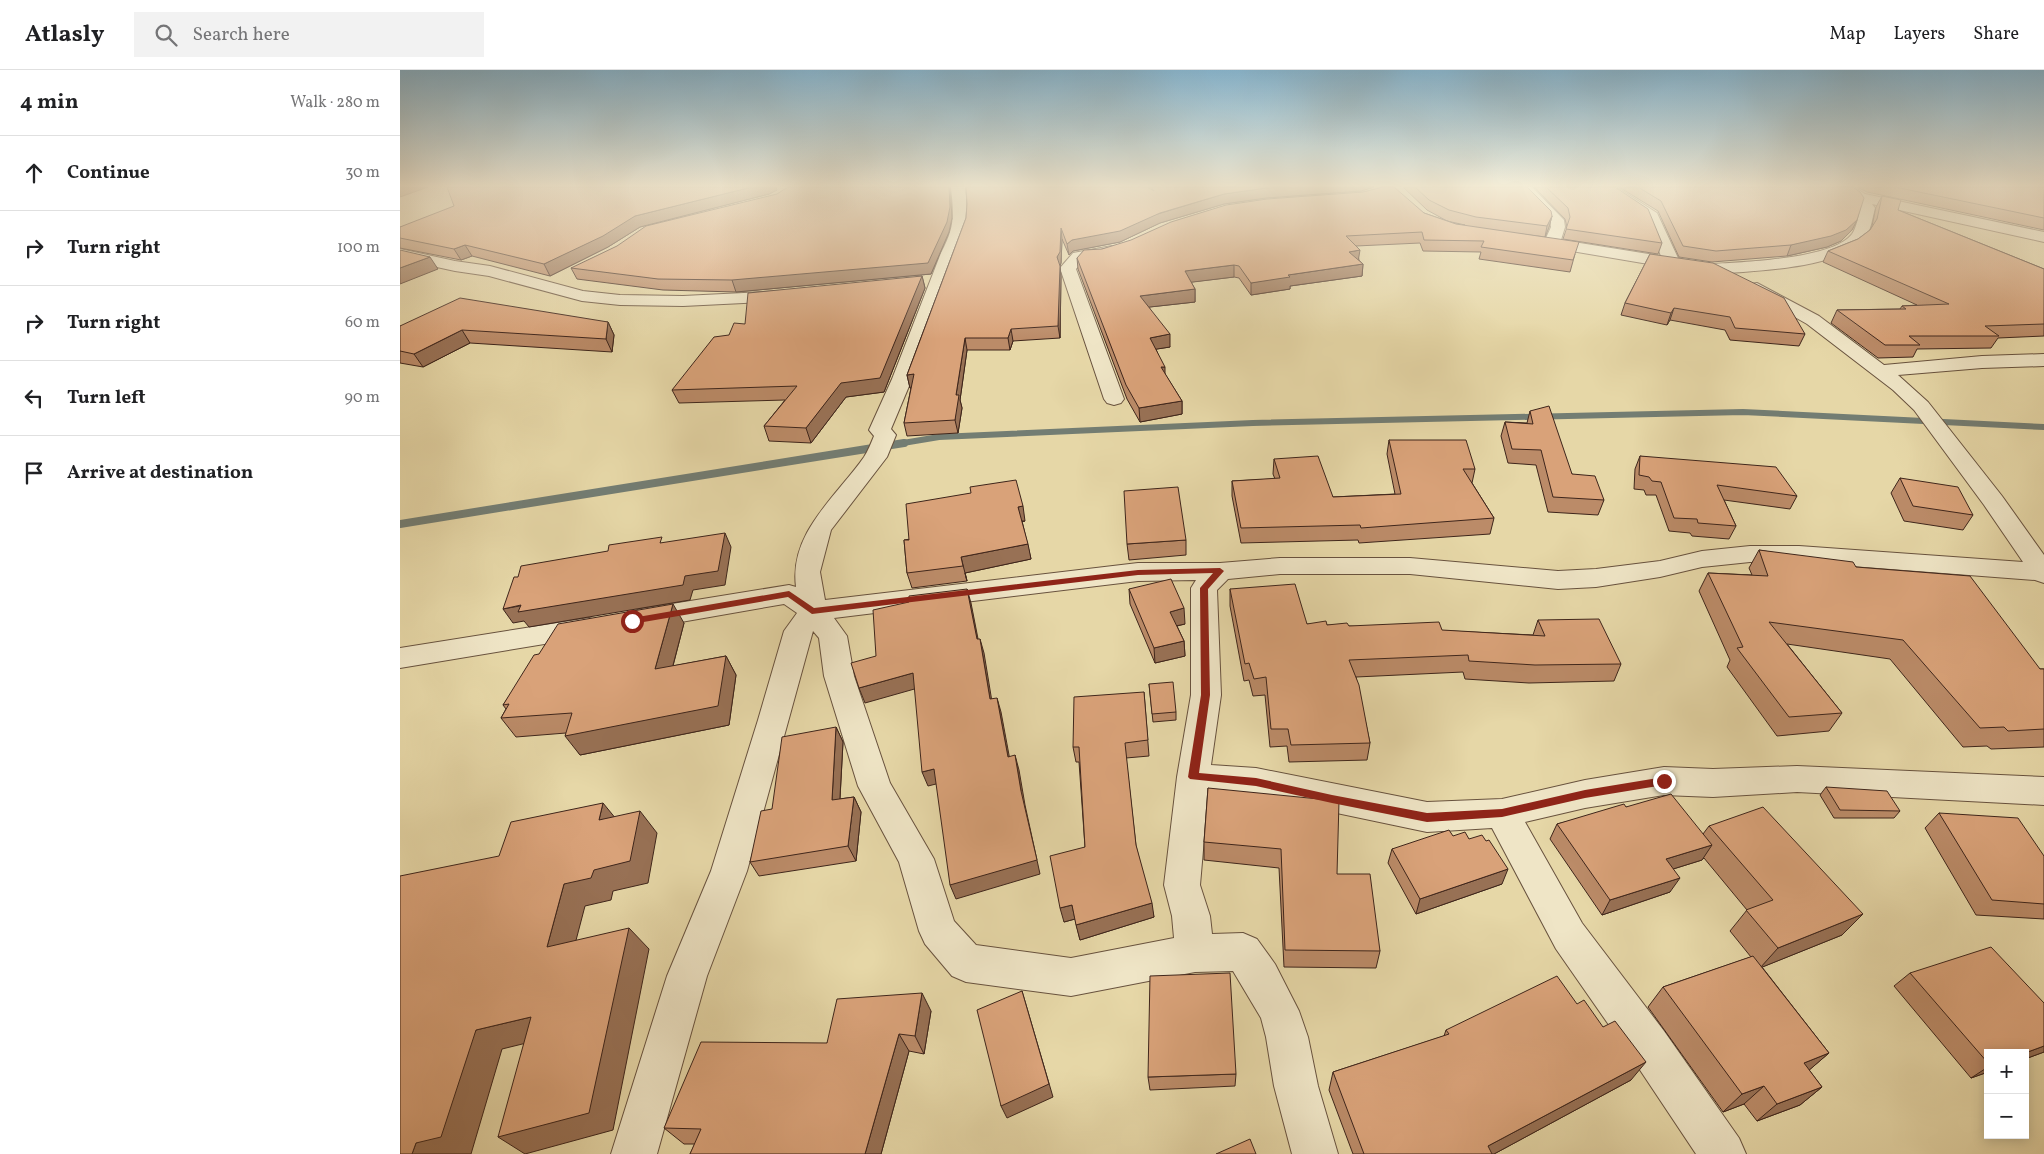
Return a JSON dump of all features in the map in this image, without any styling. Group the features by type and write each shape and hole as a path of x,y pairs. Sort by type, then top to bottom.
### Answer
{"street":[{"path":"634,1154 687,976 729,871 798,632 812,611 807,572 819,530 881,446 880,430 957,238"},
{"path":"1552,244 1554,238"},
{"path":"1661,238 1672,262"},
{"path":"1712,269 1804,259 1833,252 1851,244 1857,238"},
{"path":"1524,240 1712,269 1767,293 1813,320 1900,386 1932,420 1994,501 2043,573"},
{"path":"1114,399 1068,268 1079,256 1102,254 1126,247"},
{"path":"400,254 455,266 490,271 582,296 620,300 683,301 797,295"},
{"path":"546,286 563,278"},
{"path":"920,282 940,280"},
{"path":"1881,371 1982,362 2044,360"},
{"path":"812,611 1138,572 1220,571 1280,566 1410,566 1558,580 1596,578 1660,569 1702,559 1750,554 1798,554 2043,573"},
{"path":"1195,953 1191,916 1182,885 1193,777 1206,695 1204,588 1220,571"},
{"path":"400,658 447,652 789,594 812,611 834,636 839,676 875,786 916,859 938,931 966,963 1071,977 1195,953 1243,952 1261,978 1279,1011 1287,1037 1296,1086 1315,1154"},
{"path":"1193,777 1256,782 1427,817 1502,813 1585,794 1664,781 1714,784 1797,780 2044,791"},
{"path":"1502,813 1569,936 1650,1046 1723,1154"}],"building":[{"path":"400,238 600,238 544,264 465,245 454,249"},
{"path":"629,238 940,238 928,263 732,280 658,279 571,268 617,246"},
{"path":"959,238 1061,238 1060,252 1057,257 1060,266 1058,326 1011,329 1008,338 965,338 956,395 959,395 955,420 904,423 914,374 907,375"},
{"path":"1065,238 1085,238 1072,240 1067,244"},
{"path":"1136,238 1348,238 1360,250 1349,252 1363,264 1288,275 1290,277 1251,283 1239,266 1234,265 1185,271 1195,289 1140,296 1170,334 1150,338 1165,367 1161,367 1182,401 1139,408 1126,385 1077,258 1084,250 1102,249"},
{"path":"1423,238 1549,238 1579,242 1573,260 1481,247 1484,241 1424,240"},
{"path":"1625,238 1660,238 1662,243"},
{"path":"1679,238 1824,238 1791,245 1716,251 1683,246"},
{"path":"1966,238 2044,269 2044,324 1985,326 1999,336 1909,336 1920,345 1885,345 1837,310 1906,309 1902,306 1949,304 1828,251 1858,239"},
{"path":"400,250 430,257 400,268"},
{"path":"1650,254 1713,263 1784,298 1805,334 1735,328 1730,317 1674,308 1671,313 1625,303"},
{"path":"922,276 880,378 841,383 806,428 764,426 797,386 672,390 714,337 729,335 734,323 745,324 748,293"},
{"path":"460,298 608,322 606,339 462,330 414,354 400,351 400,326"},
{"path":"1549,406 1572,474 1595,476 1604,500 1553,497 1541,450 1512,449 1505,422 1533,424 1530,411"},
{"path":"1389,440 1466,440 1475,469 1463,469 1494,518 1361,528 1360,525 1241,528 1232,481 1280,478 1274,459 1318,456 1333,497 1401,494"},
{"path":"1640,456 1776,467 1797,496 1717,485 1736,526 1698,523 1697,519 1674,518 1661,482 1652,481 1649,477 1639,475"},
{"path":"1900,478 1958,487 1973,515 1913,506"},
{"path":"1016,480 1023,506 1018,507 1028,544 961,557 963,566 907,573 904,540 909,540 906,504 971,493 970,487"},
{"path":"1178,487 1186,540 1127,544 1124,491"},
{"path":"725,533 718,571 685,576 683,585 518,612 521,605 503,609 514,577 518,577 521,566 608,551 609,545 662,537 660,543"},
{"path":"1759,550 1853,562 1856,567 1970,576 2040,669 2044,669 2044,729 2008,731 2004,727 1980,728 1903,640 1769,622 1842,713 1789,717 1737,648 1743,647 1708,573 1768,576"},
{"path":"1171,579 1184,608 1170,612 1184,641 1154,648 1129,589"},
{"path":"1295,584 1307,624 1326,621 1327,625 1347,623 1349,626 1439,622 1442,630 1545,636 1538,620 1599,619 1621,664 1535,665 1469,661 1468,655 1349,660 1359,685 1370,743 1291,745 1288,729 1271,729 1266,677 1254,679 1249,663 1245,664 1230,589"},
{"path":"967,589 977,639 980,639 990,699 997,698 1008,757 1015,755 1021,791 1037,860 950,885 934,769 922,772 913,673 859,688 851,663 876,656 873,610 909,602 909,596"},
{"path":"673,604 655,669 726,656 718,706 565,736 572,713 501,718 509,704 503,705 534,655 539,654 558,624"},
{"path":"1173,682 1176,712 1152,714 1149,684"},
{"path":"1144,692 1148,740 1125,743 1136,845 1152,903 1076,925 1072,905 1060,908 1050,856 1085,847 1079,747 1073,747 1074,697"},
{"path":"836,727 832,800 854,797 848,846 750,862 761,811 772,809 782,737"},
{"path":"1826,787 1887,791 1900,811 1840,810"},
{"path":"1208,788 1339,801 1337,874 1370,874 1380,951 1285,950 1281,849 1204,842"},
{"path":"1671,794 1712,845 1666,859 1680,878 1610,900 1557,824 1624,804 1626,807"},
{"path":"603,803 599,820 640,811 630,861 594,870 591,878 564,884 547,947 629,928 589,1113 498,1137 531,1017 476,1030 441,1137 416,1143 412,1154 400,1154 400,876 499,856 511,822"},
{"path":"1763,807 1863,914 1778,948 1746,910 1773,900 1709,826"},
{"path":"1939,813 2018,818 2044,856 2044,904 1992,900"},
{"path":"1449,830 1453,836 1465,832 1469,839 1482,835 1486,841 1489,840 1508,869 1420,899 1392,849"},
{"path":"1991,947 2044,1003 2044,1046 2029,1052 2029,1049 1984,1049 1984,1058 1910,973"},
{"path":"1753,956 1829,1053 1804,1063 1822,1087 1777,1104 1764,1086 1742,1094 1663,987"},
{"path":"1230,973 1236,1074 1148,1077 1150,976"},
{"path":"1557,976 1577,1004 1584,1000 1603,1027 1615,1021 1646,1062 1488,1146 1492,1154 1364,1154 1333,1072 1449,1034 1446,1030"},
{"path":"1022,991 1049,1084 1001,1106 977,1010"},
{"path":"922,993 915,1036 899,1034 865,1154 690,1154 701,1129 664,1128 701,1042 827,1043 837,999"},
{"path":"1250,1139 1256,1154 1216,1154"}],"waterway":[{"path":"897,444 939,437 1253,423 1743,412 2044,427"},
{"path":"400,524 904,443"}],"route":[{"path":"632,621 789,594 812,611 1138,572 1220,571 1204,588 1206,695 1193,777 1256,782 1427,817 1502,813 1585,794 1664,781"}]}
